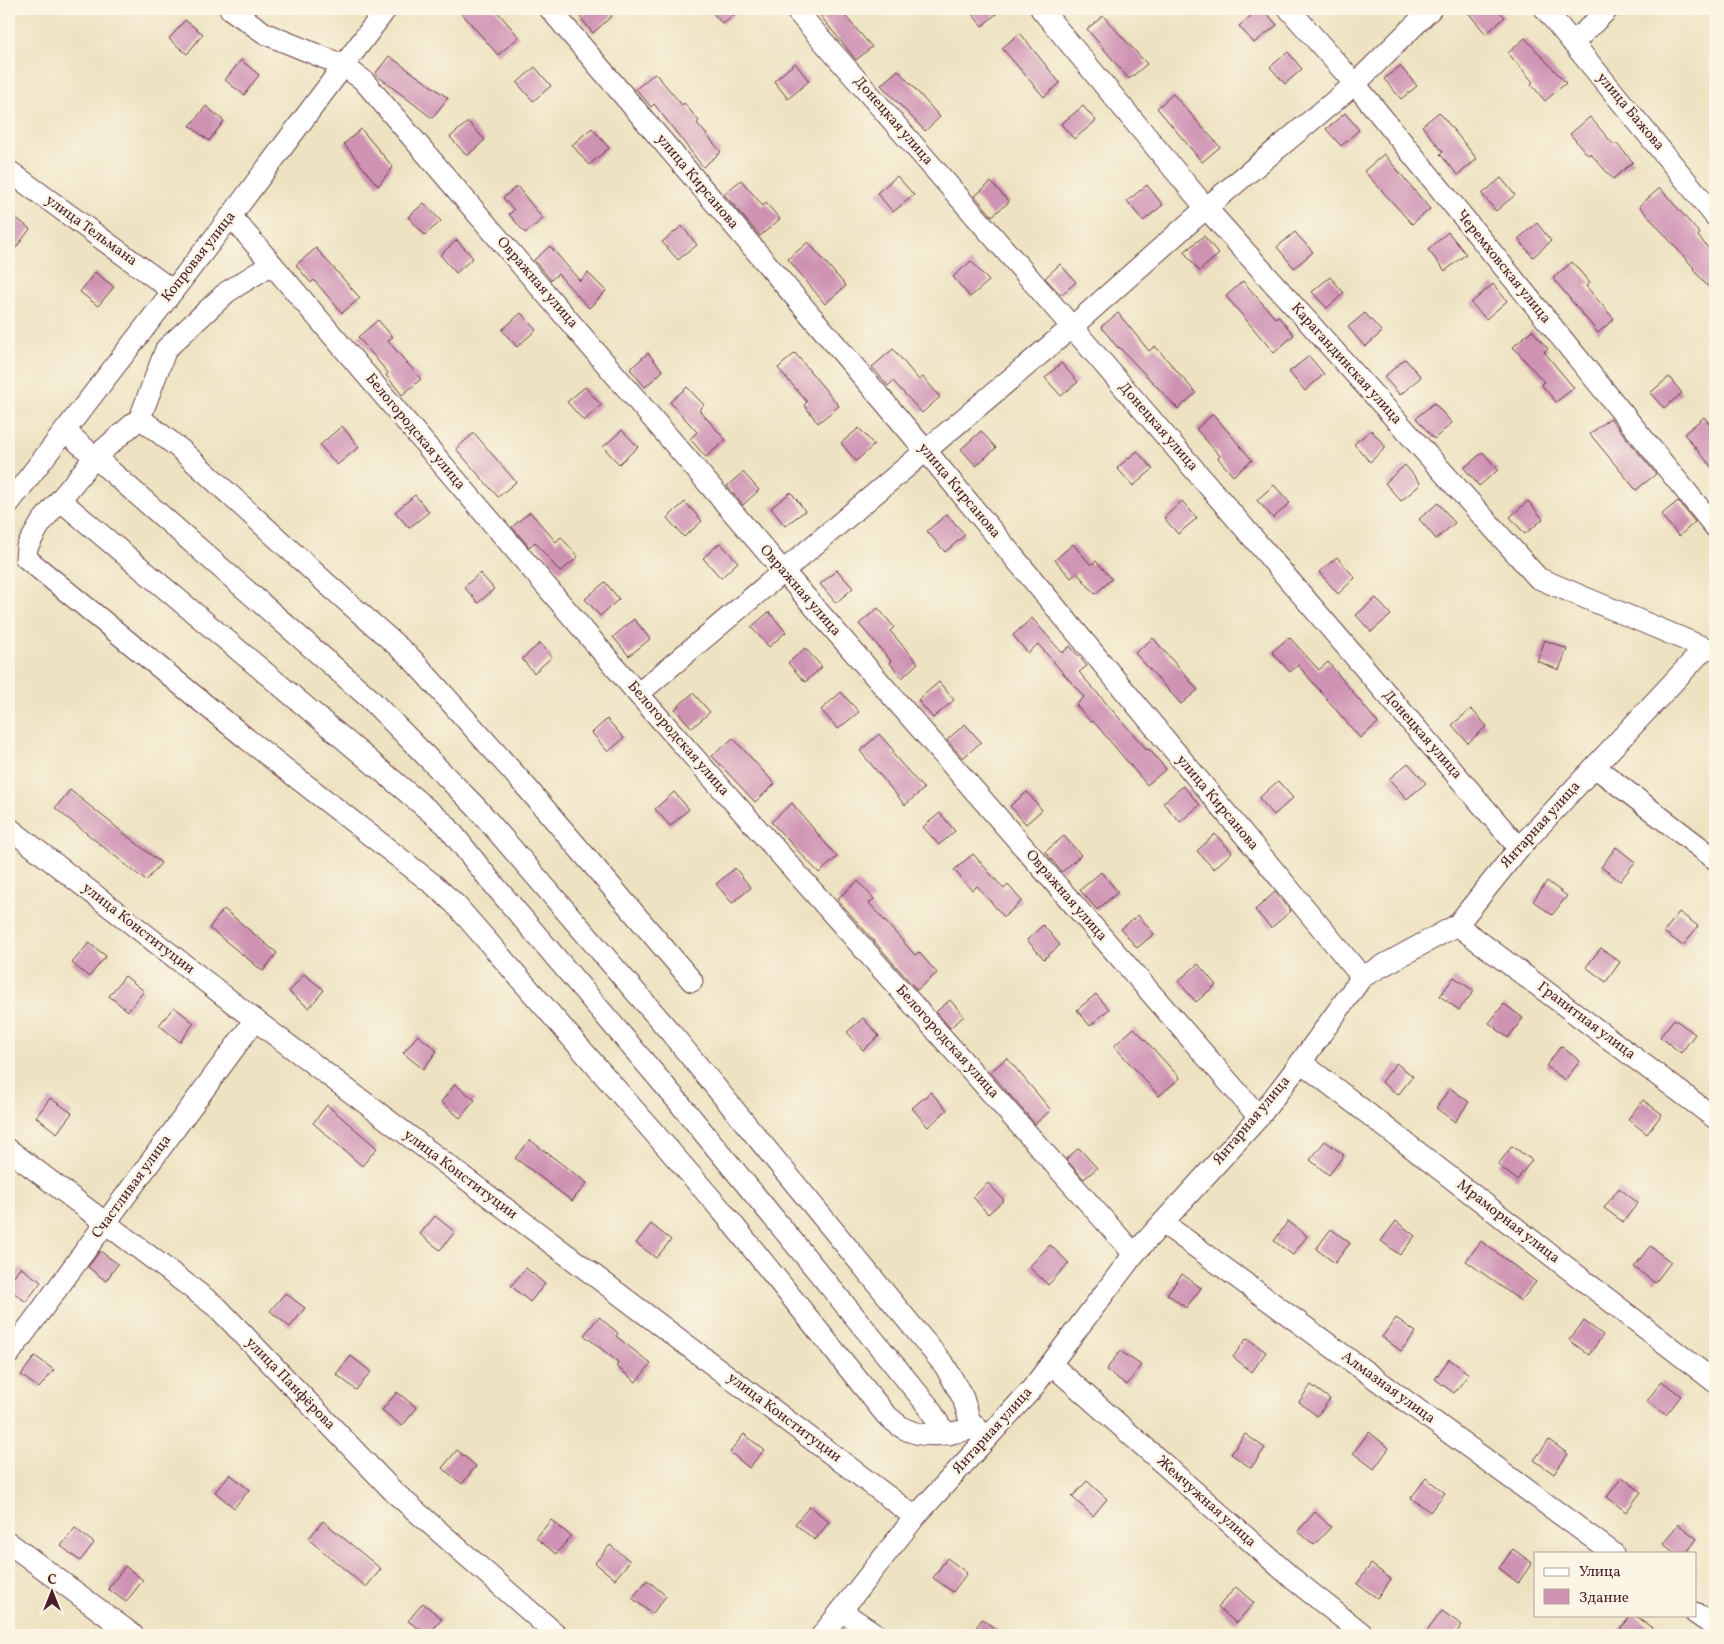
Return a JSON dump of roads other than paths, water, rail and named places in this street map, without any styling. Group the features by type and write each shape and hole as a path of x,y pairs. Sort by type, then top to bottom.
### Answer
{"street":[{"name":"Овражная улица","path":"230,9 266,34 342,65 363,80 783,571 1258,1117"},
{"name":"Копровая улица","path":"11,496 65,431 232,216 342,65 386,9"},
{"name":"улица Кирсанова","path":"550,9 926,451 1362,977"},
{"name":"Донецкая улица","path":"794,9 1072,327 1519,848"},
{"name":"Карагандинская улица","path":"1041,9 1206,208 1538,578 1710,649"},
{"name":"Черемховская улица","path":"1289,9 1355,84 1715,527"},
{"path":"638,694 1072,327 1206,208 1355,84 1431,9"},
{"name":"улица Бажова","path":"1545,9 1715,216"},
{"path":"1573,43 1608,9"},
{"name":"улица Тельмана","path":"9,171 173,291"},
{"name":"Белогородская улица","path":"232,216 638,694 1134,1254"},
{"path":"272,264 227,292 166,348 140,418 95,457 41,522 26,547 26,558 247,739 434,885 455,904 723,1212 886,1415 905,1429 925,1434 981,1433"},
{"path":"140,418 180,449 318,577 411,658 528,788 692,981"},
{"path":"65,431 368,697 476,807 671,1033 945,1366 963,1398 970,1421 981,1433"},
{"path":"60,500 446,825 488,879 682,1106 928,1406 940,1426 949,1434"},
{"name":"Янтарная улица","path":"822,1635 981,1433 1031,1390 1134,1254 1258,1117 1301,1062 1362,977 1457,925 1519,848 1594,767 1710,649"},
{"path":"1594,767 1715,858"},
{"name":"улица Конституции","path":"9,828 255,1020 915,1517"},
{"name":"Гранитная улица","path":"1457,925 1715,1118"},
{"name":"Счастливая улица","path":"9,1354 255,1020"},
{"name":"Мраморная улица","path":"1301,1062 1715,1382"},
{"name":"улица Панфёрова","path":"9,1150 218,1308 394,1492 558,1635"},
{"name":"Алмазная улица","path":"1163,1223 1612,1552"},
{"name":"Жемчужная улица","path":"1051,1364 1292,1578 1364,1635"},
{"path":"9,1544 132,1635"},
{"path":"841,1611 877,1635"},
{"path":"1696,1614 1715,1627"}]}
